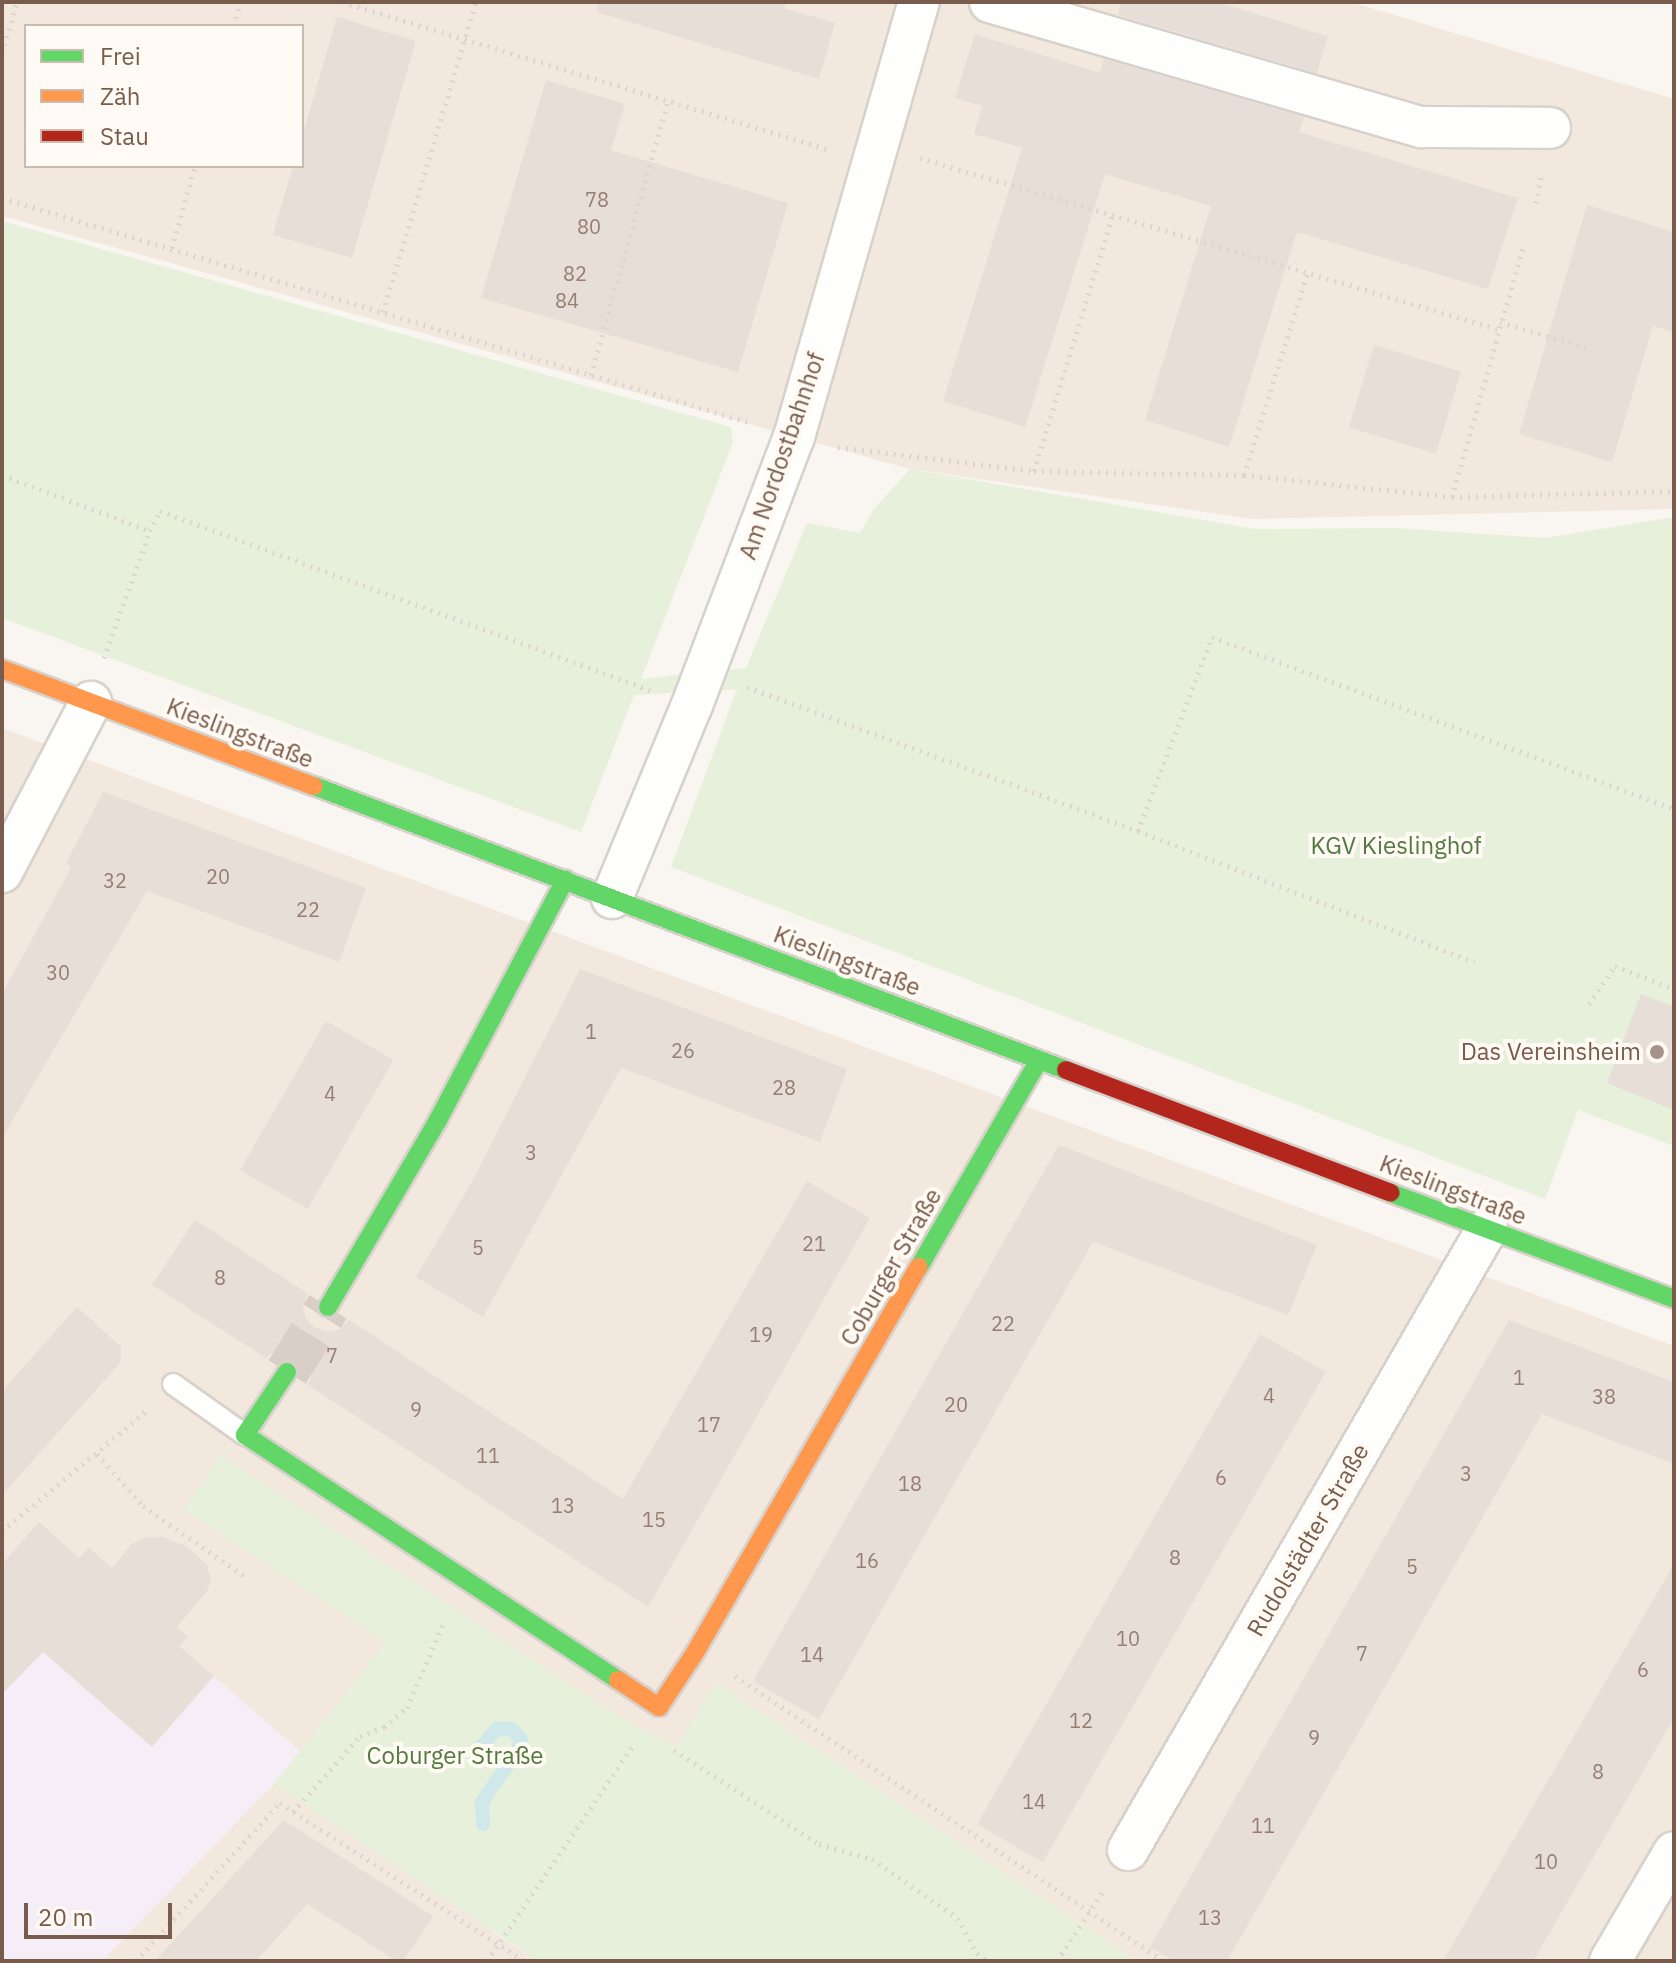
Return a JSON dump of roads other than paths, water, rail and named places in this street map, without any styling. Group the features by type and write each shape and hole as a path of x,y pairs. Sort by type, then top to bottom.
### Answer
{"street":[{"name":"Am Nordostbahnhof","path":"612,898 698,690 794,437 919,2"},
{"path":"990,2 1421,127 1550,128"},
{"name":"Kieslingstraße","path":"2,669 1674,1299"},
{"path":"2,872 91,702"},
{"path":"328,1307 438,1120 565,880"},
{"name":"Coburger Straße","path":"245,1435 659,1707 696,1651 1039,1060"},
{"name":"Rudolstädter Straße","path":"1128,1850 1487,1229"},
{"path":"245,1435 287,1372"},
{"path":"1610,1961 1674,1852"}],"lane":[{"path":"173,1384 245,1435"}],"waterway":[{"path":"482,1746 497,1729 511,1729 521,1739 518,1750 482,1802 483,1824"}],"tunnel":[{"path":"287,1372 328,1307"}],"place":[{"name":"Das Vereinsheim","path":"1657,1052"}],"park label":[{"name":"KGV Kieslinghof","path":"1396,846"}]}
